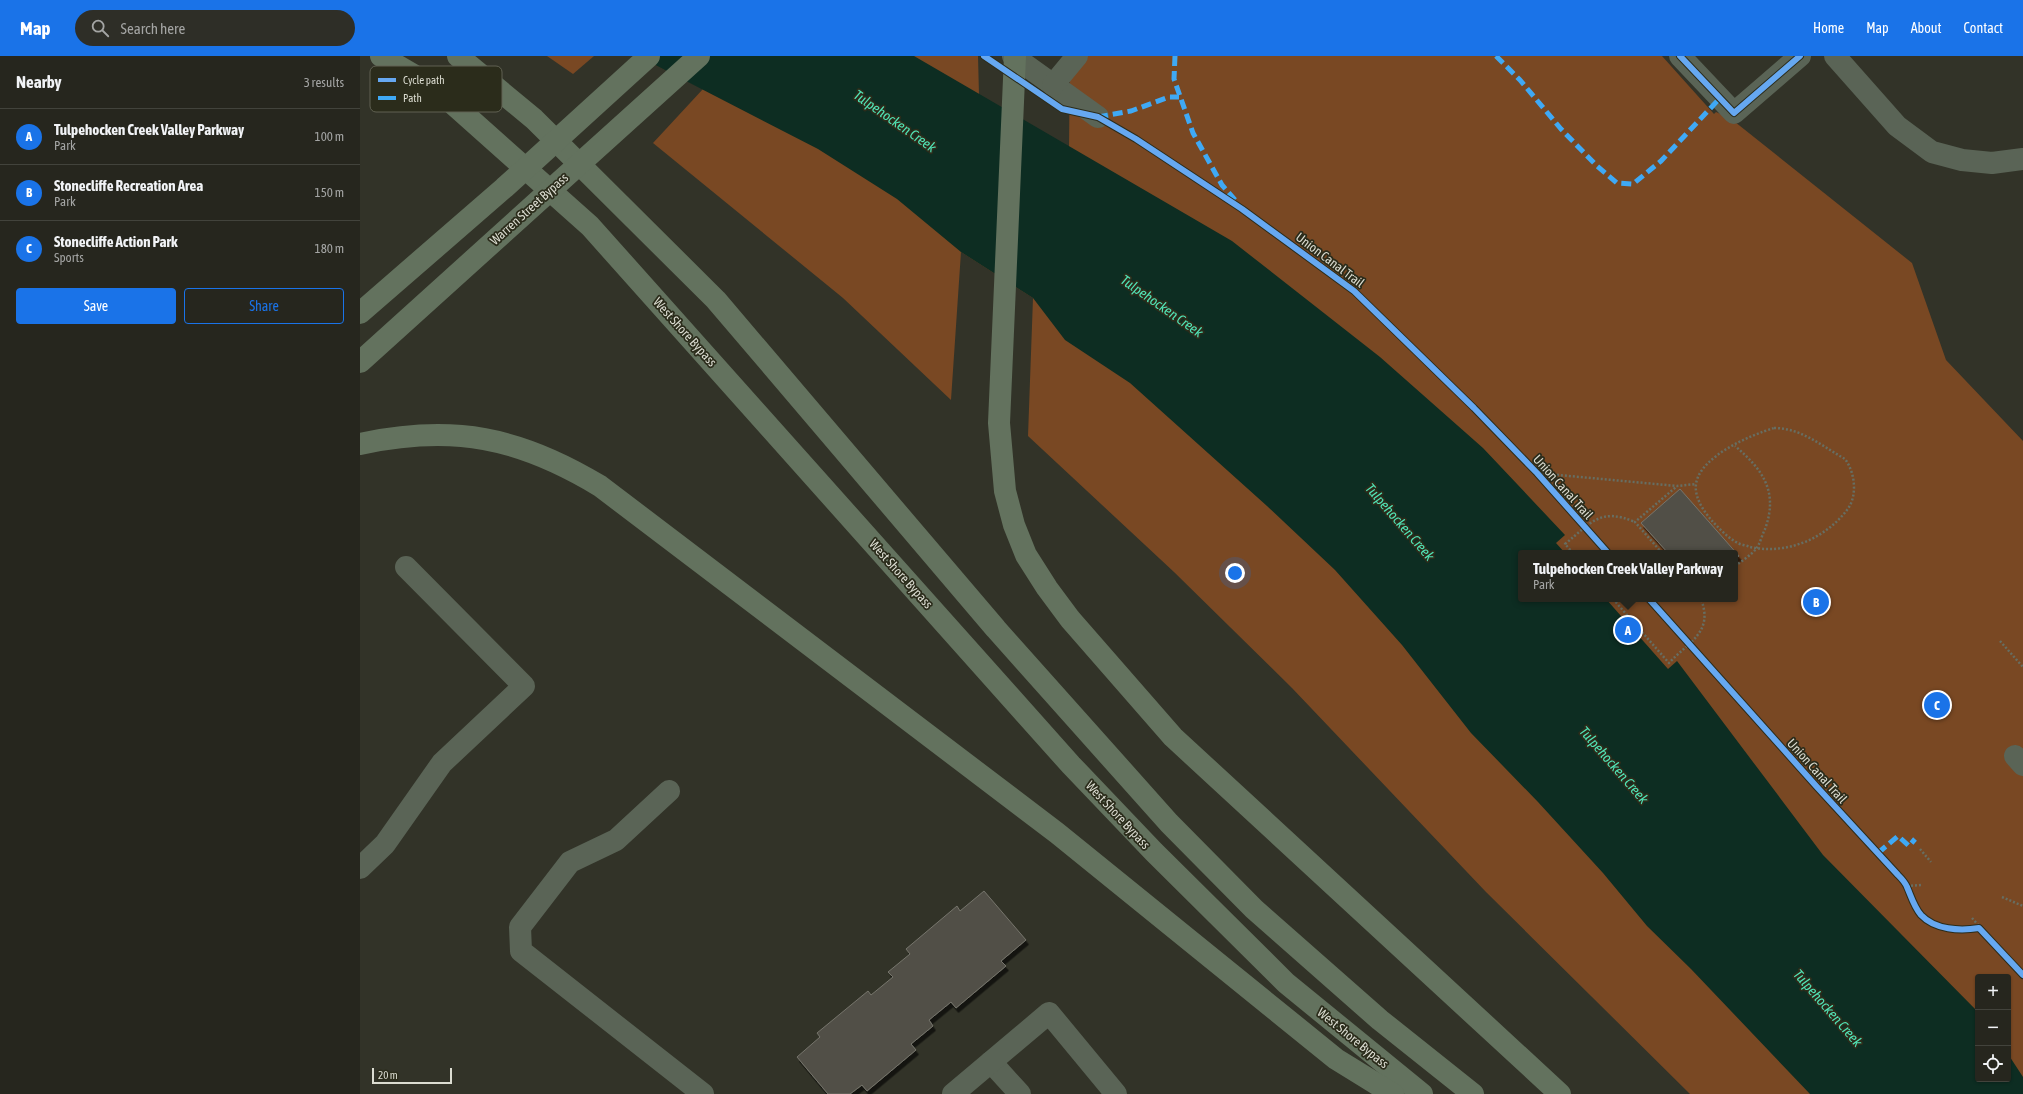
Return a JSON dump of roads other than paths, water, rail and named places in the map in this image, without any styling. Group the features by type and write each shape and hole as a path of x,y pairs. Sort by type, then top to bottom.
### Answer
{"highway":[{"name":"West Shore Bypass","path":"381,56 398,66"},
{"path":"458,56 470,66"},
{"path":"360,313 504,188 649,56"},
{"name":"Warren Street Bypass","path":"360,362 698,56"},
{"path":"1014,56 999,423 1006,491 1014,525 1026,555 1047,588 1070,619 1173,737 1560,1094"},
{"path":"502,92 534,119 716,300 996,629 1169,823 1254,909 1380,1020 1473,1094"},
{"name":"West Shore Bypass","path":"462,112 590,226 1071,765 1154,852 1286,983 1422,1094"},
{"path":"360,444 406,436 435,434 463,435 490,439 549,458 600,486 1057,833 1336,1059 1392,1094"}],"street":[{"path":"1014,56 1098,118"},
{"path":"1053,85 1077,56"},
{"path":"1680,56 1734,113 1800,56"},
{"path":"1835,56 1897,126 1932,152 1962,160 1992,163 2023,159"},
{"path":"360,868 385,844 442,763 524,686 406,567"},
{"path":"669,791 616,840 570,862 520,927 521,951 703,1094"},
{"path":"953,1094 1049,1013 1116,1094"},
{"path":"991,1062 1020,1094"}],"water":[{"name":"Tulpehocken Creek","path":"631,56 914,56 1232,241 1380,357 1483,448 1565,535 1556,543 1562,550 1518,550 1518,602 1609,602 1668,669 1677,661 1823,855 1975,1009 1975,1082 2011,1082 2011,1059 2023,1077 2023,1094 1810,1094 1691,969 1647,926 1603,873 1538,802 1471,733 1402,645 1335,570 1267,506 1130,383 1065,340 1033,298 961,252 897,199 818,149 655,65"}],"place":[{"name":"Stonecliffe Recreation Area","path":"1816,602"},
{"name":"Tulpehocken Creek Valley Parkway","path":"1628,630"},
{"name":"Stonecliffe Action Park","path":"1937,705"}]}
